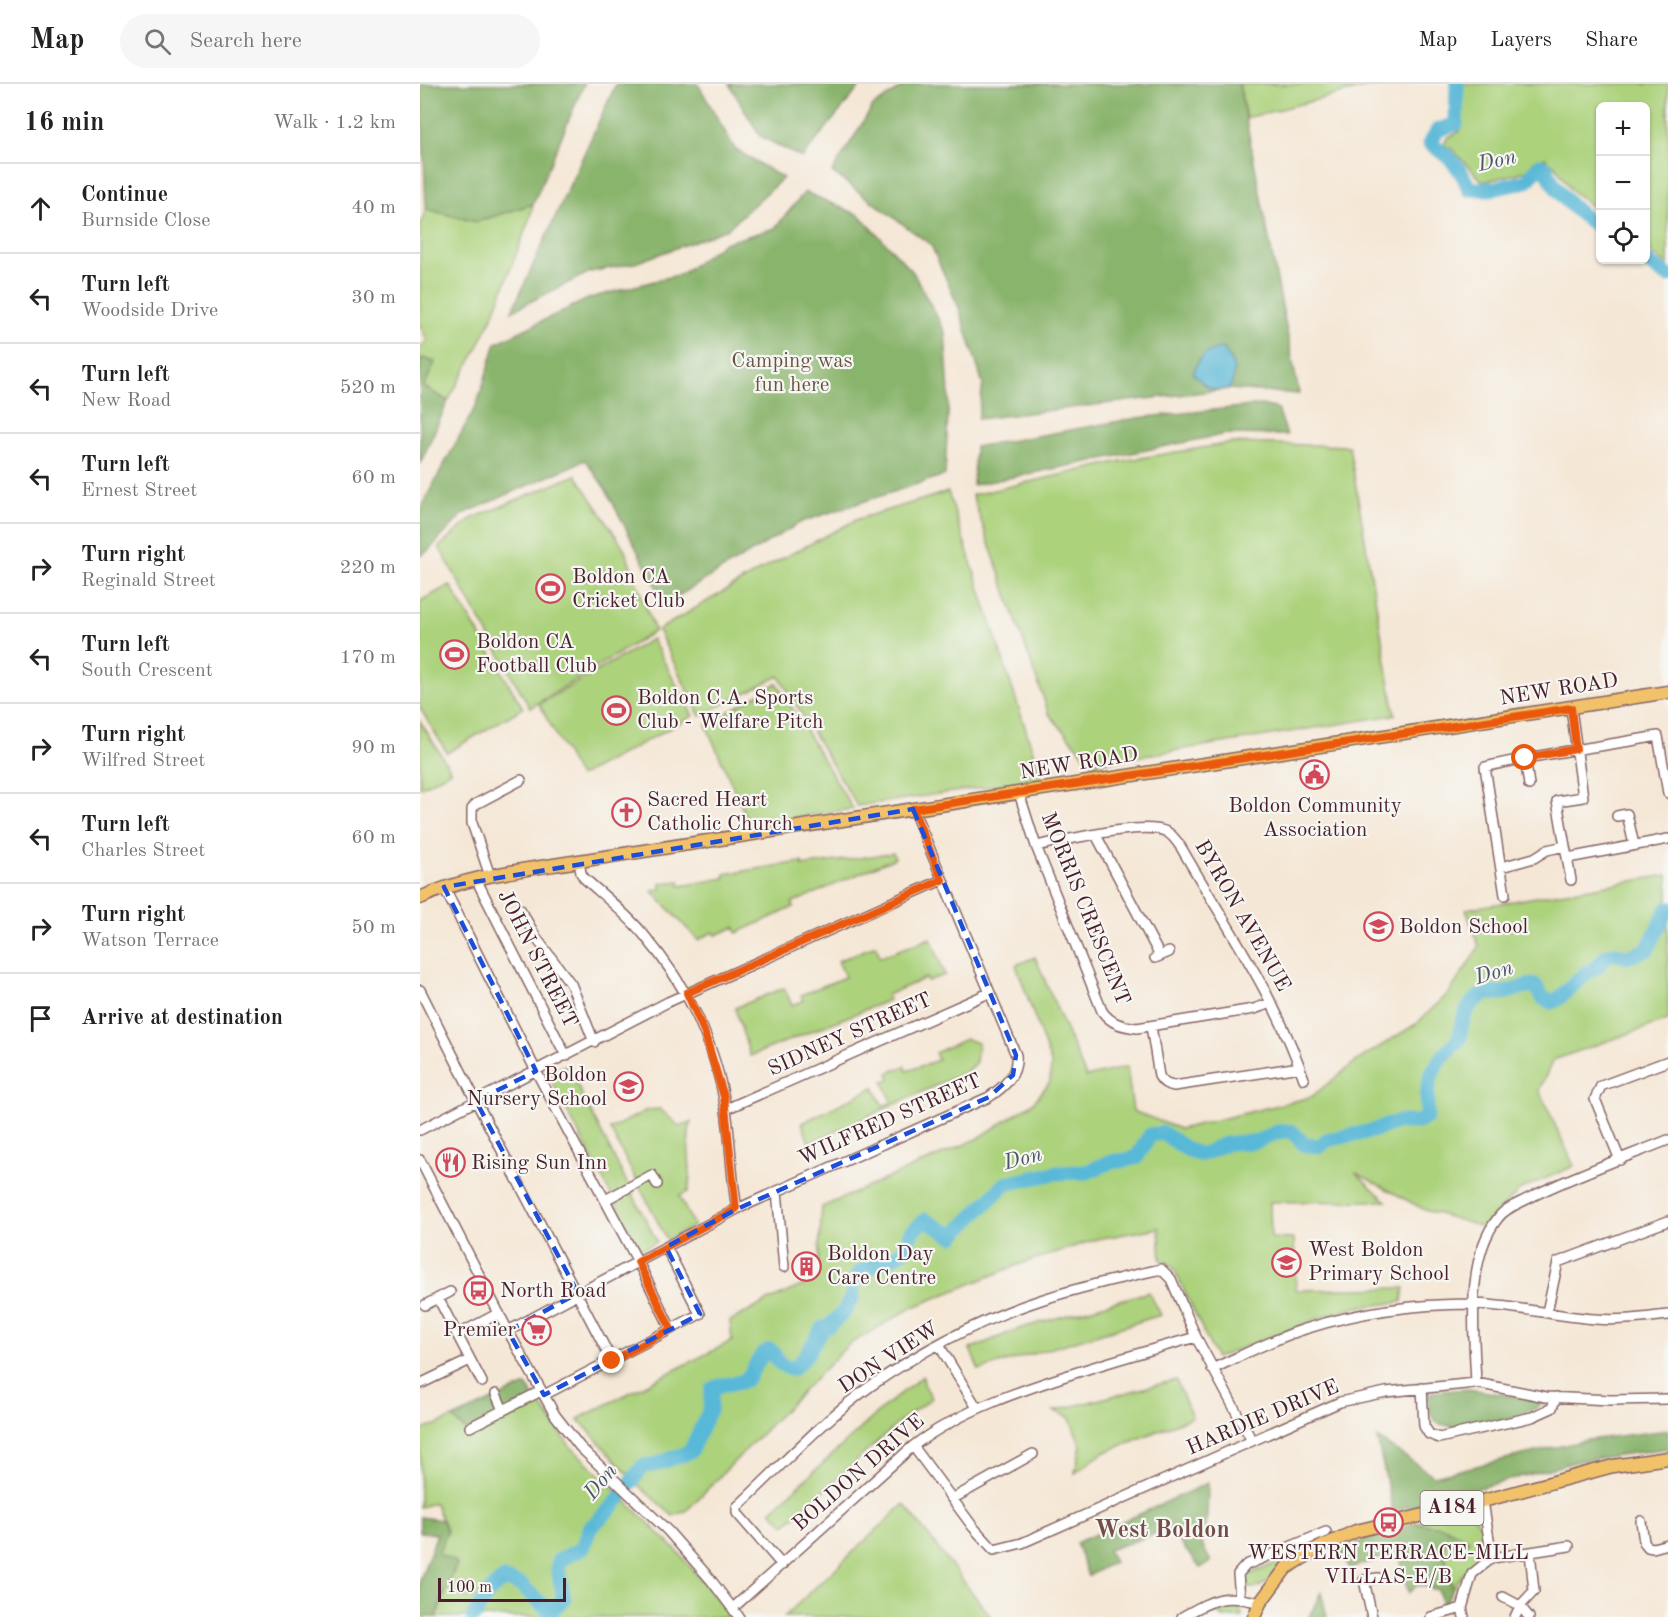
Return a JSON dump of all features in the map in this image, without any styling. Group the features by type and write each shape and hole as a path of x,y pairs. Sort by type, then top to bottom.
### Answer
{"main road":[{"name":"NEW ROAD","path":"420,898 444,887 476,879 579,861 1668,692"},
{"name":"A184","path":"1254,1617 1260,1603 1286,1568 1321,1546 1356,1531 1483,1501 1613,1466 1668,1458"}],"street":[{"path":"1570,880 1557,801 1583,797 1571,708"},
{"path":"1505,895 1485,767 1525,758 1658,736 1668,794"},
{"path":"1525,758 1529,785"},
{"path":"493,876 472,823 472,809 476,804 521,780"},
{"name":"MORRIS CRESCENT","path":"1019,793 1036,846 1102,1011 1108,1020 1122,1026 1137,1028 1254,1009 1271,1003"},
{"path":"913,809 989,993"},
{"path":"1617,816 1627,814 1634,844"},
{"name":"BYRON AVENUE","path":"1036,846 1150,827 1168,832 1176,839 1271,1003 1304,1079"},
{"path":"1096,835 1161,955"},
{"path":"1568,858 1668,839"},
{"path":"1500,867 1534,858 1547,850 1565,846"},
{"path":"579,861 584,878 644,934 687,993 704,1031 721,1085 726,1109 736,1209"},
{"name":"JOHN STREET","path":"476,879 566,1056"},
{"path":"420,1130 687,993 942,880"},
{"path":"444,887 536,1071 638,1262 671,1329"},
{"path":"520,909 537,939 571,984 594,1042"},
{"path":"420,990 612,1361"},
{"name":"WILFRED STREET","path":"508,1331 736,1209 989,1097 999,1090 1013,1075 1016,1055 989,993"},
{"name":"SIDNEY STREET","path":"726,1109 989,993"},
{"path":"1151,1026 1159,1076 1169,1086 1300,1066"},
{"path":"1620,1160 1595,1099 1600,1086 1668,1061"},
{"path":"1476,1383 1473,1304 1476,1272 1480,1255 1498,1218 1507,1209 1546,1190 1668,1140"},
{"path":"420,1160 508,1331 555,1415 580,1447 656,1519 689,1554 740,1617"},
{"path":"605,1200 650,1171 657,1184"},
{"path":"777,1191 784,1268"},
{"path":"1547,1312 1558,1262 1668,1221"},
{"path":"470,1427 612,1361 700,1314 666,1247"},
{"name":"DON VIEW","path":"782,1565 737,1513 737,1507 826,1423 871,1386 939,1345 967,1330 1029,1304 1161,1269 1171,1279 1196,1336"},
{"path":"425,1305 450,1292"},
{"path":"438,1298 482,1382"},
{"path":"1212,1369 1282,1338 1342,1320 1424,1306 1473,1304 1597,1320 1668,1315"},
{"path":"457,1335 499,1313"},
{"path":"1196,1336 1252,1441"},
{"name":"BOLDON DRIVE","path":"733,1608 913,1446 938,1428 977,1408 1045,1382 1196,1336"},
{"path":"939,1345 977,1408"},
{"path":"420,1384 470,1359"},
{"name":"HARDIE DRIVE","path":"952,1498 973,1527 994,1550 1022,1543 1340,1402 1386,1392 1476,1383 1556,1397 1611,1400 1668,1399"},
{"path":"1422,1388 1424,1426 1429,1434 1439,1438 1532,1417 1552,1408 1556,1397"},
{"path":"496,1394 503,1410"},
{"path":"913,1446 952,1498 1033,1454"},
{"path":"1483,1501 1492,1558"},
{"path":"1641,1521 1644,1542 1647,1546 1653,1548 1668,1545"},
{"path":"1240,1598 1238,1574 1246,1565 1326,1532"},
{"path":"1431,1617 1463,1612 1472,1574 1492,1558 1569,1546"},
{"path":"1515,1617 1520,1606 1534,1591 1530,1552"},
{"path":"1372,1617 1364,1580 1378,1578"},
{"path":"1503,1597 1520,1606 1529,1617"},
{"path":"1182,1617 1213,1600 1240,1598 1260,1603"}],"highlighted area":[{"path":"913,809 1016,1055 1013,1075 989,1097 737,1209 666,1247 700,1314 544,1395 508,1331 578,1293 476,1101 536,1071 444,887"}],"green space":[{"path":"421,84 584,84 533,204 476,222 426,209"},
{"path":"616,84 698,84 735,149 783,178 727,229 635,263 590,272 512,311"},
{"path":"729,84 862,84 802,158 760,136"},
{"path":"907,84 1239,84 1299,394 1229,389 978,419 983,384 959,308 931,245 832,172 873,106"},
{"path":"1239,84 1378,84 1246,118"},
{"path":"1462,84 1668,84 1668,266 1650,251 1650,102 1596,102 1596,210 1571,190 1556,167 1545,158 1534,161 1527,171 1483,182 1452,149 1444,145 1447,138 1459,132"},
{"name":"Camping was fun here","path":"805,192 859,215 913,272 945,332 949,395 945,475 801,522 665,604 605,488 585,460 463,514 429,550 420,556 420,509 477,404 496,343 590,298 681,274 724,243 775,228"},
{"path":"533,204 495,311 448,401 424,387 423,358 420,364 420,348 427,341 420,329 420,226 426,209 476,222"},
{"path":"423,358 435,362 424,387 448,401 420,464 420,364"},
{"path":"1261,405 1278,409 1287,435 1226,434 973,485 975,447 1137,418"},
{"path":"1232,443 1349,446 1395,715 1092,764 1049,714 972,495 1122,461"},
{"name":"Boldon CA Cricket Club","path":"576,475 624,548 655,631 530,708 439,547 471,519"},
{"path":"948,492 1042,779 857,806 779,676 700,716 658,630 764,568 858,519"},
{"name":"Boldon CA Football Club","path":"450,585 523,708 447,753 420,708 420,601"},
{"name":"Boldon C.A. Sports Club - Welfare Pitch","path":"652,639 693,716 579,777 539,704"},
{"path":"777,683 853,809 749,824 706,725"},
{"path":"420,721 451,771 420,788"},
{"path":"893,853 895,858 792,903 794,907 737,933 735,927 716,935 713,932 698,940 652,891 661,889 661,883 680,881 680,886 725,878 725,874 802,862 802,866"},
{"path":"1668,875 1668,1020 1553,1060 1539,1090 1574,1166 1521,1189 1482,1227 1425,1210 1355,1172 1386,1201 1270,1202 1271,1238 1294,1239 1296,1290 1404,1288 1402,1302 1357,1307 1317,1319 1216,1358 1172,1265 1161,1260 1159,1228 1097,1239 1020,1264 911,1308 848,1345 686,1511 673,1516 639,1486 578,1419 732,1341 730,1321 817,1279 822,1207 977,1139 1032,1104 1050,1082 1051,1063 1016,965 1035,957 1086,1077 1127,1067 1133,1111 1180,1129 1311,1097 1355,1062 1416,1024 1450,992 1479,947 1466,909"},
{"path":"931,938 945,975 927,981 926,978 887,995 889,1000 750,1056 735,1008 784,988 792,1005 803,1001 801,995 845,977 838,961 876,945 880,957"},
{"path":"966,1039 978,1043 976,1062 966,1072 809,1143 802,1123 874,1087 883,1106 892,1102 883,1081 890,1079 888,1073 905,1066 907,1071 938,1060 935,1053"},
{"path":"567,1065 657,1242 640,1250 547,1073"},
{"path":"660,1109 679,1126 691,1122 688,1140 690,1183 688,1192 679,1196 694,1226 667,1240 610,1129 647,1110"},
{"path":"1149,1292 1161,1315 979,1370 970,1349 1021,1328"},
{"path":"923,1376 924,1384 932,1398 904,1418 785,1525 771,1511 884,1407"},
{"path":"1176,1380 1192,1417 1103,1453 1075,1473 1081,1446 1069,1417 1054,1411"},
{"path":"526,1385 537,1400 466,1431 453,1418"},
{"path":"1468,1389 1533,1399 1543,1403 1525,1414 1490,1424 1451,1427 1437,1423 1429,1409 1428,1397 1432,1392"},
{"path":"537,1400 570,1446 677,1551 732,1617 436,1617 457,1563 438,1553 447,1532 435,1503 420,1507 420,1431 453,1418 466,1431"},
{"path":"1668,1430 1668,1448 1579,1461 1393,1511 1377,1438 1434,1476 1587,1440"},
{"path":"1208,1483 1207,1520 1201,1543 1211,1562 1200,1568 1169,1529 1108,1550 1114,1562 1088,1576 1076,1543"},
{"path":"904,1504 991,1617 784,1617"},
{"path":"1464,1511 1476,1519 1480,1525 1485,1538 1484,1545 1478,1559 1453,1588 1443,1551 1444,1540 1465,1546 1414,1523"},
{"path":"420,1517 442,1520 447,1532 438,1553 457,1563 435,1617 420,1617 420,1580 437,1534 420,1532"},
{"path":"1414,1523 1444,1527 1469,1540 1465,1546 1444,1541 1451,1590 1443,1605 1438,1590 1418,1585 1408,1593 1399,1553 1350,1568 1340,1552 1364,1540"},
{"path":"1290,1557 1264,1584 1251,1588 1245,1586 1246,1576"},
{"path":"1321,1592 1327,1617 1309,1617"},
{"path":"1226,1603 1237,1607 1243,1617 1223,1617 1214,1606"}],"water":[{"path":"1223,348 1230,358 1234,373 1229,389 1216,390 1205,385 1193,374 1197,363 1203,356"}],"waterway":[{"name":"Don","path":"1457,84 1456,124 1438,130 1430,143 1454,163 1469,189 1493,189 1527,181 1540,165 1546,168 1555,186 1568,202 1596,225"},
{"name":"Don","path":"1650,264 1668,276"},
{"name":"Don","path":"473,1617 490,1591 504,1579 521,1585 550,1612 564,1599 558,1569 559,1560 583,1548 590,1528 614,1505 643,1466 654,1465 690,1452 710,1409 712,1389 745,1380 762,1356 770,1350 780,1363 792,1369 806,1355 823,1328 829,1326 844,1312 852,1298 854,1282 859,1273 901,1253 911,1233 925,1220 953,1236 1005,1184 1056,1173 1087,1172 1110,1162 1137,1157 1150,1135 1163,1133 1190,1151 1202,1154 1225,1144 1257,1141 1283,1131 1292,1132 1305,1145 1320,1146 1327,1140 1372,1131 1397,1122 1418,1122 1427,1117 1428,1091 1432,1073 1442,1057 1460,1038 1463,1019 1469,1007 1478,998 1487,994 1504,993 1535,985 1543,998 1551,1002 1558,999 1586,973 1597,967 1606,956 1614,953 1626,957 1647,950 1668,908"}],"place":[{"name":"Boldon CA Cricket Club","path":"551,589"},
{"name":"Boldon CA Football Club","path":"455,654"},
{"name":"Boldon C.A. Sports Club - Welfare Pitch","path":"616,710"},
{"name":"Boldon Community Association","path":"1315,775"},
{"name":"Sacred Heart Catholic Church","path":"626,812"},
{"name":"Boldon School","path":"1378,927"},
{"name":"Boldon Nursery School","path":"628,1087"},
{"name":"Rising Sun Inn","path":"450,1163"},
{"name":"West Boldon Primary School","path":"1287,1262"},
{"name":"Boldon Day Care Centre","path":"806,1266"},
{"name":"North Road","path":"479,1291"},
{"name":"Premier","path":"537,1330"},
{"name":"WESTERN TERRACE-MILL VILLAS-E/B","path":"1388,1522"}],"district":[{"name":"West Boldon","path":"1162,1531"}],"route":[{"path":"612,1361 671,1329 638,1262 736,1209 724,1097 704,1031 687,993 942,880 913,809 1571,708 1576,749 1525,758"}]}
